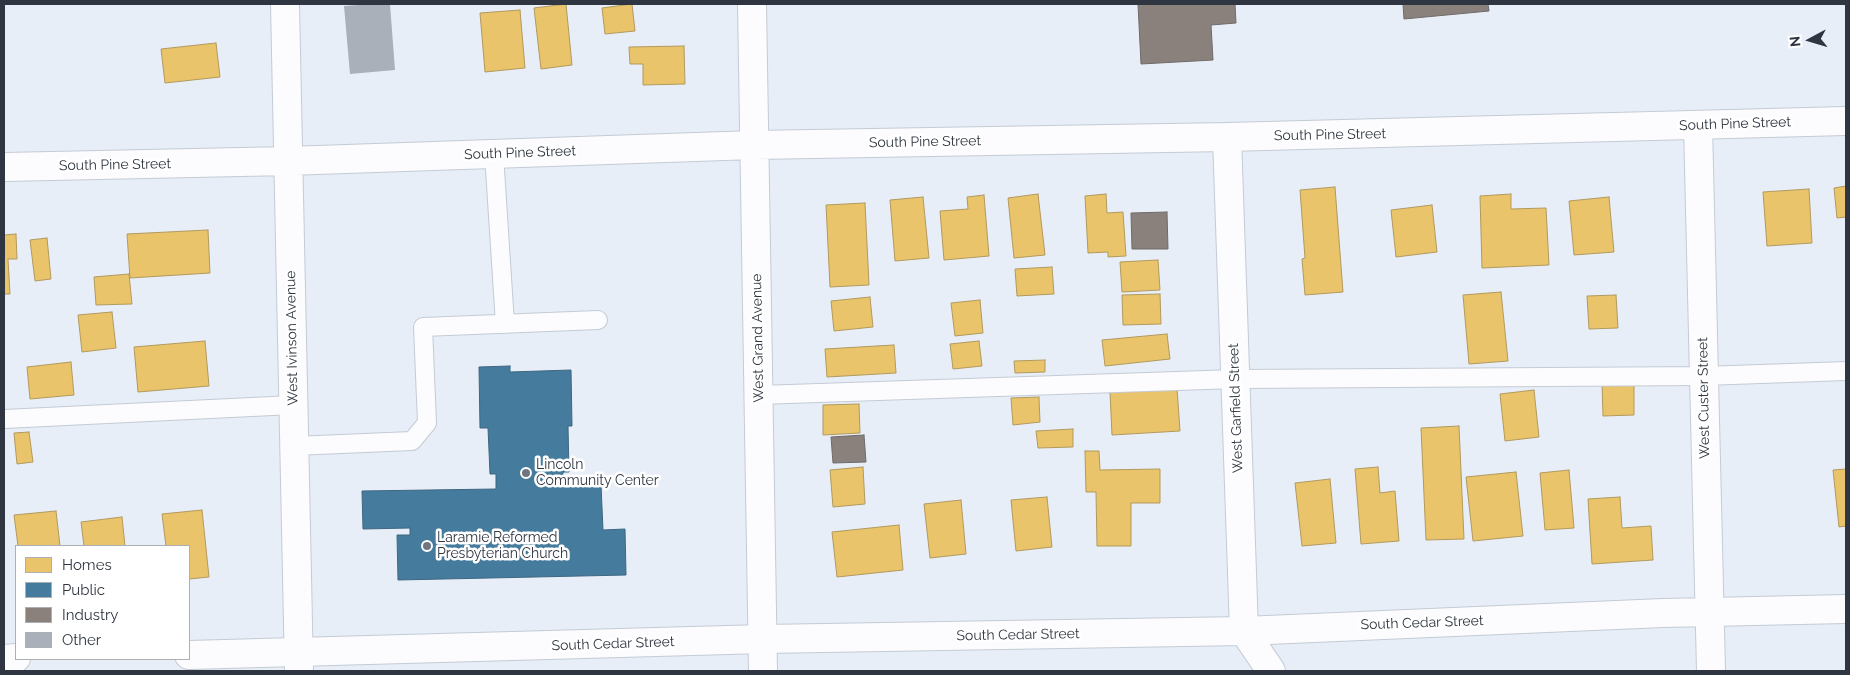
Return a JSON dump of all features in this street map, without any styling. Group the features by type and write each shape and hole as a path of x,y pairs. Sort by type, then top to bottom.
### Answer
{"street":[{"name":"West Ivinson Avenue","path":"285,4 299,662"},
{"name":"West Grand Avenue","path":"752,4 764,639 763,671"},
{"name":"South Pine Street","path":"4,167 288,161 754,145 1227,137 1846,121"},
{"name":"West Custer Street","path":"1698,125 1711,671"},
{"name":"West Garfield Street","path":"1227,137 1244,631"},
{"name":"South Cedar Street","path":"190,655 299,662 764,639 1244,631 1709,611 1846,609"},
{"path":"1244,631 1271,671"}],"lane":[{"path":"494,154 505,324"},
{"path":"294,446 412,441 427,424 423,327 598,320"},
{"path":"759,395 1236,379 1704,376 1846,370"},
{"path":"4,419 293,406"}],"building: Homes":[{"path":"566,4 572,65 541,69 534,8"},
{"path":"632,4 635,31 605,34 602,8"},
{"path":"520,10 525,68 485,72 480,13"},
{"path":"216,43 220,77 165,83 161,49"},
{"path":"684,46 685,84 643,85 643,64 630,64 629,47"},
{"path":"1846,186 1846,217 1837,218 1834,188"},
{"path":"1335,187 1343,292 1305,295 1302,259 1305,258 1300,190"},
{"path":"1809,189 1812,243 1767,246 1763,192"},
{"path":"1038,194 1045,255 1014,258 1008,198"},
{"path":"1106,194 1107,213 1123,212 1126,256 1108,257 1108,252 1088,253 1085,196"},
{"path":"1511,194 1511,209 1546,208 1549,265 1482,268 1480,196"},
{"path":"984,195 989,256 944,260 940,211 968,209 967,197"},
{"path":"923,197 929,258 895,261 890,200"},
{"path":"1609,197 1614,252 1574,255 1569,201"},
{"path":"865,203 869,285 830,287 826,205"},
{"path":"1432,205 1437,252 1396,257 1391,210"},
{"path":"208,230 210,273 130,278 127,234"},
{"path":"16,234 17,259 8,259 10,294 4,294 4,235"},
{"path":"47,238 51,279 35,281 30,240"},
{"path":"1158,260 1160,290 1122,292 1120,262"},
{"path":"1052,267 1054,294 1017,296 1015,269"},
{"path":"129,274 132,304 96,305 94,277"},
{"path":"1501,292 1508,361 1469,364 1463,295"},
{"path":"1160,294 1161,324 1123,325 1122,295"},
{"path":"1616,295 1618,328 1589,329 1587,296"},
{"path":"870,297 873,327 834,331 831,301"},
{"path":"980,300 983,333 955,336 951,303"},
{"path":"112,312 116,348 82,352 78,315"},
{"path":"1167,334 1170,359 1105,366 1102,340"},
{"path":"205,341 209,386 138,392 134,347"},
{"path":"979,341 982,366 953,369 950,344"},
{"path":"894,345 896,373 827,377 825,349"},
{"path":"1045,360 1045,372 1015,373 1014,361"},
{"path":"71,362 74,395 30,399 27,367"},
{"path":"1634,383 1634,415 1603,416 1602,384"},
{"path":"1177,388 1180,431 1112,435 1110,392"},
{"path":"1534,390 1539,437 1505,441 1500,394"},
{"path":"1039,397 1040,422 1013,425 1011,398"},
{"path":"859,404 860,433 823,435 823,405"},
{"path":"1459,426 1464,539 1426,540 1421,428"},
{"path":"1073,429 1073,447 1038,448 1036,431"},
{"path":"29,432 33,462 17,464 14,433"},
{"path":"1085,451 1099,451 1100,470 1160,469 1160,503 1131,503 1131,546 1097,546 1096,492 1086,492"},
{"path":"863,467 865,504 833,507 830,470"},
{"path":"1378,467 1380,493 1395,491 1399,541 1361,544 1355,469"},
{"path":"1846,469 1846,526 1839,527 1833,470"},
{"path":"1569,470 1574,528 1545,530 1540,473"},
{"path":"1516,472 1523,536 1473,541 1466,477"},
{"path":"1330,479 1336,543 1302,546 1295,483"},
{"path":"1047,497 1052,547 1016,551 1011,500"},
{"path":"1620,497 1622,528 1651,526 1653,560 1592,564 1588,499"},
{"path":"961,500 966,554 930,558 924,504"},
{"path":"202,510 209,577 190,579 190,545 166,545 162,514"},
{"path":"56,511 60,545 18,545 14,515"},
{"path":"122,517 125,545 84,545 81,522"},
{"path":"899,525 903,570 837,577 832,532"}],"building: Public":[{"name":"Lincoln Community Center","path":"510,366 510,372 571,370 572,426 568,426 569,472 563,472 563,486 601,485 603,530 625,529 626,575 398,580 397,535 410,535 410,528 363,529 362,491 496,489 496,474 490,474 488,428 480,428 479,367"}],"building: Industry":[{"path":"1138,4 1235,4 1236,23 1211,25 1213,60 1141,64"},
{"path":"1403,4 1488,4 1489,11 1404,19"},
{"path":"1167,212 1168,249 1132,249 1131,213"},
{"path":"864,435 866,462 833,463 831,437"}],"building: Other":[{"path":"390,4 395,70 350,74 344,6"}],"place":[{"name":"Lincoln Community Center","path":"526,473"},
{"name":"Laramie Reformed Presbyterian Church","path":"427,546"}]}
